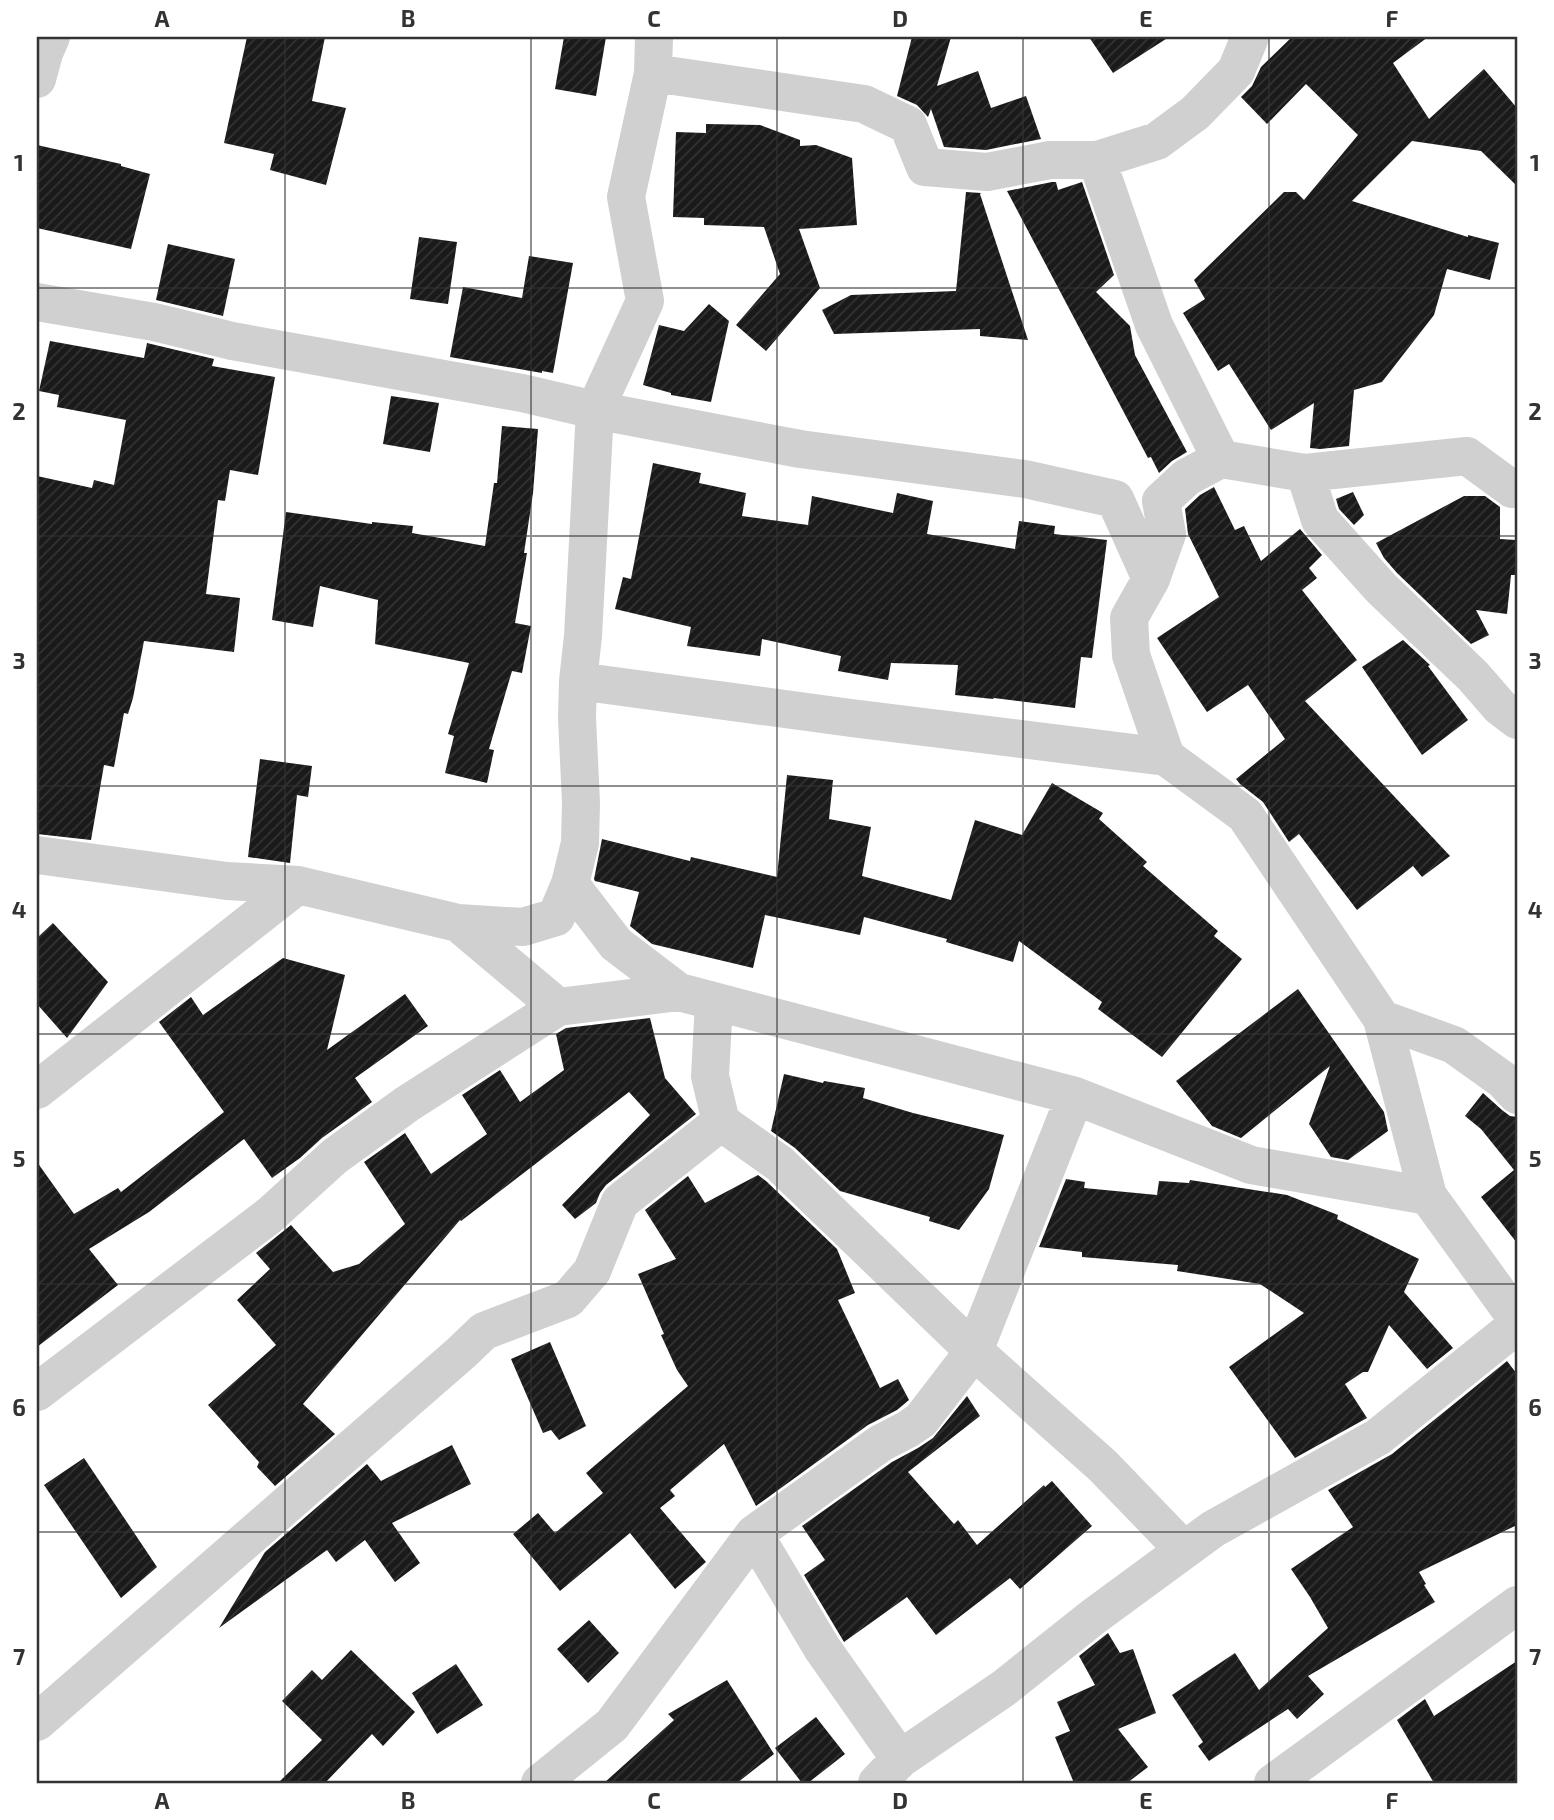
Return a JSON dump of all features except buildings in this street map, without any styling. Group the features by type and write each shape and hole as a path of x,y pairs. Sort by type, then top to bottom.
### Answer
{"street":[{"path":"37,79 51,37"},
{"path":"37,855 227,881 298,885 458,923 523,927 556,917 570,884 580,843 578,681 583,636 595,410 645,301 626,197 653,55 864,104 908,125 925,167 987,172 1051,160 1097,160 1157,141 1195,113 1236,71 1250,37"},
{"path":"1097,160 1154,326 1222,459"},
{"path":"37,302 154,322 232,341 522,393 595,410 800,449 1024,479 1115,499 1152,579"},
{"path":"1166,757 1131,655 1129,618 1152,579 1167,534 1161,500 1187,477 1222,459 1305,473 1467,456 1512,489 1517,488"},
{"path":"1305,473 1320,520 1381,588 1473,676 1500,707 1517,720"},
{"path":"578,681 1166,757 1245,815 1382,1019 1427,1196 1517,1319"},
{"path":"570,884 616,944 696,997 721,1122 780,1164 974,1352 1103,1466 1184,1550"},
{"path":"37,1090 298,885"},
{"path":"458,923 558,1007"},
{"path":"37,1392 270,1215 335,1156 407,1104 558,1007 696,997 1075,1096 1251,1165 1427,1196"},
{"path":"1382,1019 1454,1045 1503,1080 1517,1095"},
{"path":"540,1783 612,1726 754,1534 881,1443 921,1420 974,1352 1075,1096"},
{"path":"37,1722 484,1331 568,1299 592,1271 620,1202 721,1122"},
{"path":"754,1534 822,1647 888,1771 1004,1688 1093,1617 1213,1529 1378,1437 1517,1325"},
{"path":"1273,1783 1517,1605"}]}
